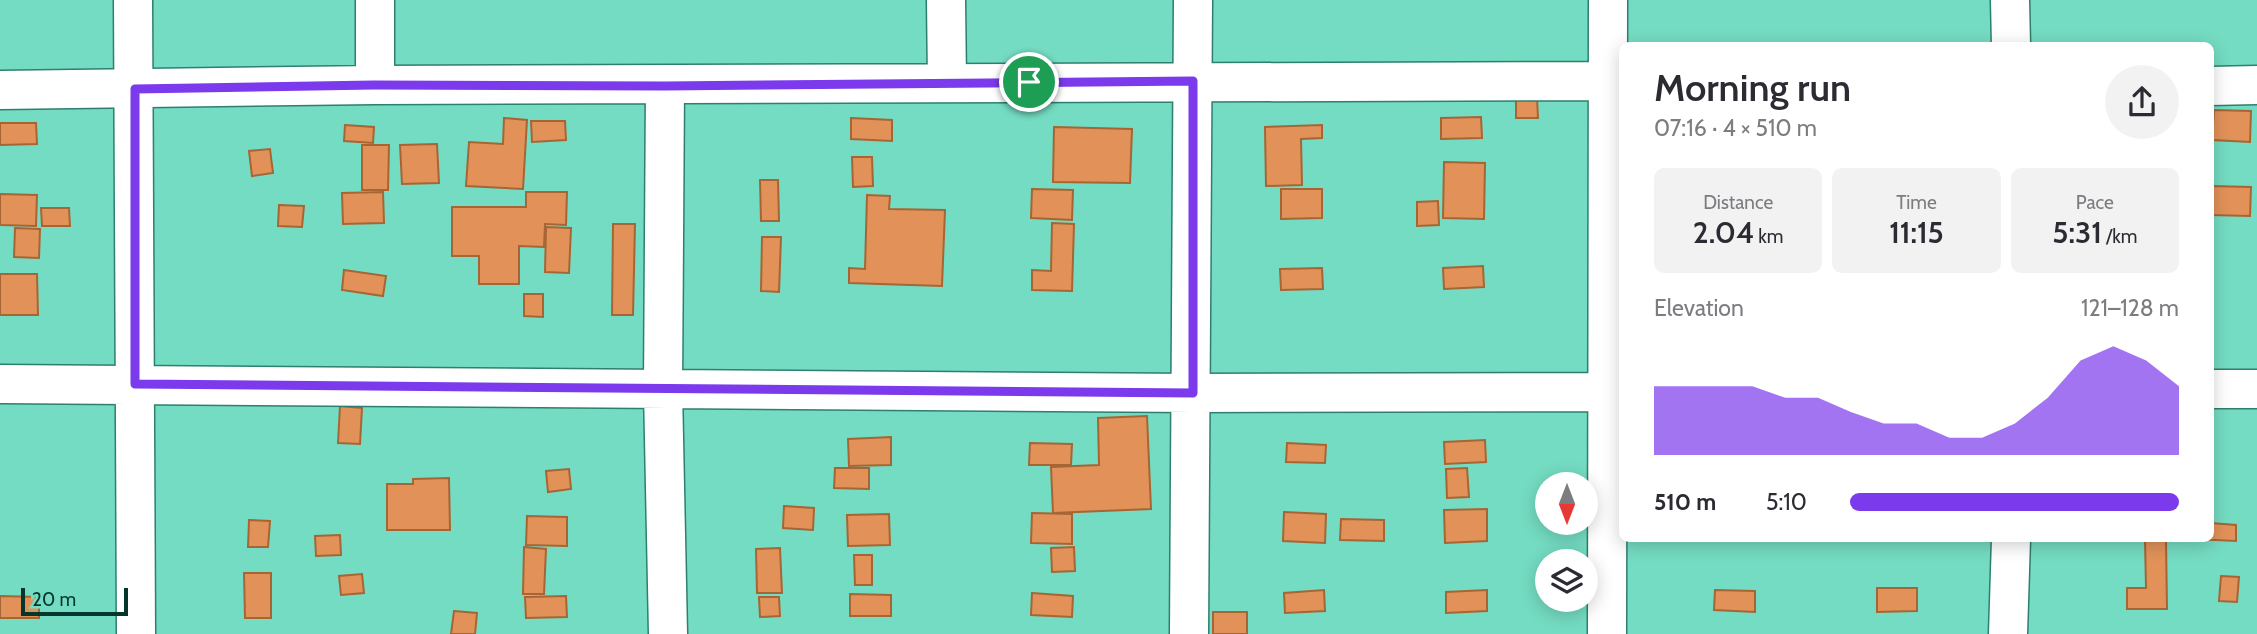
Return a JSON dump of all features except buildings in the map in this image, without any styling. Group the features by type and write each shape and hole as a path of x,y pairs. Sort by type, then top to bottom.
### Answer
{"street":[{"path":"132,0 135,89 136,634"},
{"path":"374,0 374,85"},
{"path":"946,0 947,82"},
{"path":"1189,634 1194,0"},
{"path":"1606,634 1614,392 1616,81 1608,0"},
{"path":"2010,0 2011,42"},
{"path":"0,90 374,85 1616,81"},
{"path":"2214,86 2257,85"},
{"path":"665,86 663,388 668,634"},
{"path":"0,384 1193,393 1614,392"},
{"path":"2214,389 2257,389"},
{"path":"2008,634 2011,542"}],"route":[{"path":"1193,81 1193,393 135,384 135,89 374,85 665,86 1029,82 1193,81"}]}
